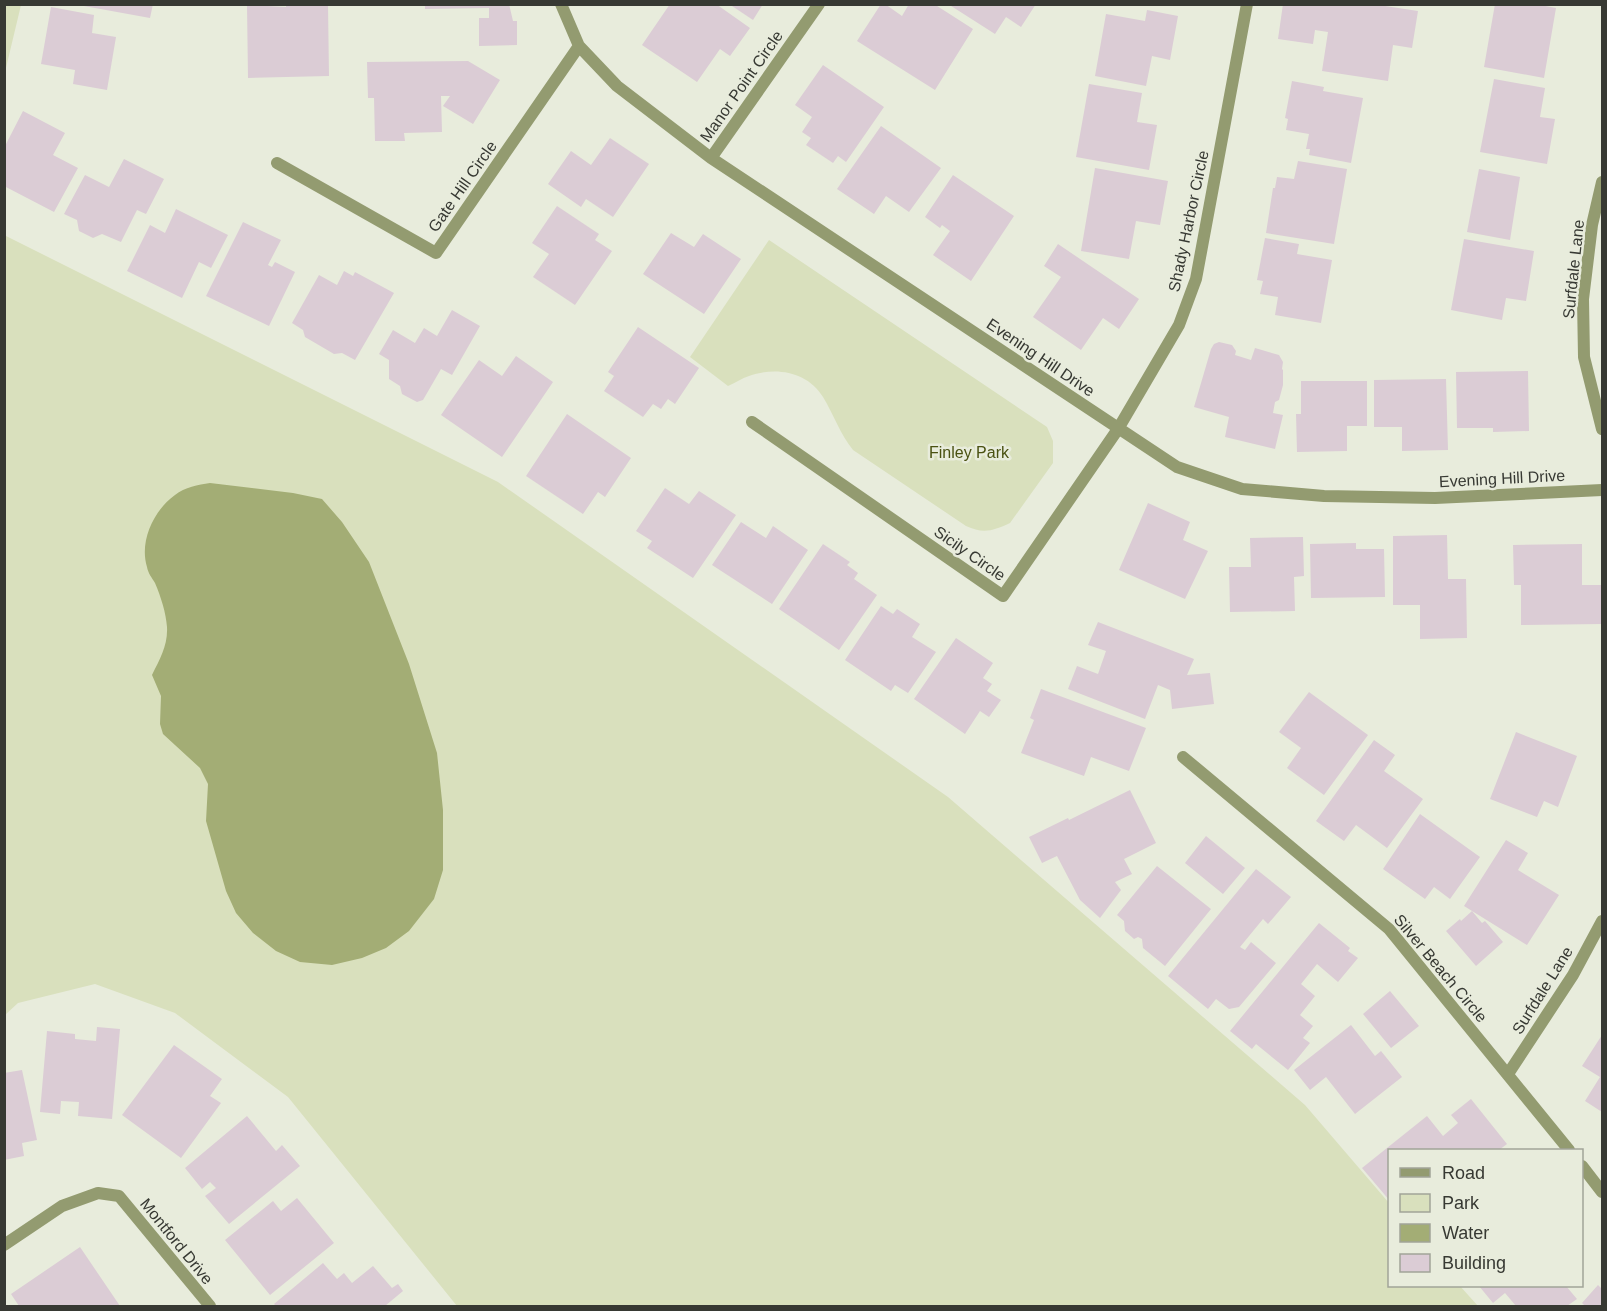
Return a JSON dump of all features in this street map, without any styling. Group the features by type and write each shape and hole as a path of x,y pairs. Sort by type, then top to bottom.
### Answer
{"street":[{"name":"Evening Hill Drive","path":"561,4 579,46 617,86 711,158 1177,467 1242,489 1324,496 1435,498 1602,490"},
{"name":"Manor Point Circle","path":"711,158 819,4"},
{"name":"Shady Harbor Circle","path":"1118,429 1179,326 1196,279 1247,4"},
{"name":"Gate Hill Circle","path":"277,163 436,253 579,46"},
{"name":"Surfdale Lane","path":"1602,182 1592,225 1583,299 1584,357 1602,429"},
{"name":"Sicily Circle","path":"752,422 1003,596 1118,429"},
{"name":"Silver Beach Circle","path":"1183,757 1389,928 1568,1149"},
{"name":"Surfdale Lane","path":"1508,1074 1573,975 1602,921"},
{"path":"1583,1168 1602,1192"},
{"name":"Montford Drive","path":"4,1245 62,1206 98,1193 119,1196 210,1306"}],"green space":[{"path":"4,5 21,5 5,72"},
{"path":"4,235 498,482 948,797 1305,1105 1388,1202 1388,1287 1461,1287 1478,1306 457,1306 288,1097 175,1013 95,984 18,1003 5,1015"},
{"name":"Finley Park","path":"769,240 1047,427 1053,441 1053,463 1010,523 988,530 966,526 853,450 844,438 823,397 809,382 800,377 780,372 759,373 728,386 690,357"}],"water":[{"path":"210,483 293,493 322,499 342,522 369,562 409,664 437,753 443,810 443,870 434,899 409,931 386,948 362,958 332,965 300,962 276,951 253,933 236,913 226,891 206,821 208,784 200,768 163,734 160,724 161,696 152,675 165,646 166,616 147,567 145,547 150,527 167,501 183,490"}],"building":[{"path":"84,4 153,4 150,18 84,6"},
{"path":"425,4 509,4 513,21 517,21 517,45 479,46 479,18 489,18 489,8 425,9"},
{"path":"670,4 716,4 750,28 730,56 720,49 697,82 642,45"},
{"path":"729,4 763,4 753,20"},
{"path":"881,4 885,4 902,16 909,4 934,4 973,29 935,90 857,41"},
{"path":"948,4 1036,4 1021,27 1006,17 995,34"},
{"path":"1283,4 1372,4 1418,11 1412,48 1393,45 1388,81 1322,71 1328,32 1315,30 1313,44 1278,39"},
{"path":"1495,4 1535,4 1556,8 1544,78 1484,67"},
{"path":"247,5 286,7 286,5 328,5 329,76 248,78"},
{"path":"51,7 94,15 92,33 116,37 107,90 73,84 75,70 41,64"},
{"path":"1147,10 1178,16 1170,60 1152,56 1146,86 1095,76 1106,14 1145,21"},
{"path":"468,61 500,80 473,124 443,106 450,96 441,96 442,132 404,133 405,141 375,141 374,98 368,98 367,62"},
{"path":"823,65 884,107 846,162 838,156 833,163 806,145 811,138 802,132 812,117 795,105"},
{"path":"1494,79 1545,88 1540,117 1555,119 1547,164 1480,152"},
{"path":"1292,81 1324,87 1323,91 1363,98 1351,163 1309,155 1310,149 1306,149 1309,134 1286,130 1288,119 1285,118"},
{"path":"1089,84 1142,93 1137,122 1157,125 1149,170 1076,157"},
{"path":"23,111 65,133 53,155 78,168 54,212 4,186 4,148"},
{"path":"881,126 941,168 909,212 886,196 874,214 837,189"},
{"path":"610,138 649,164 613,217 586,199 581,207 548,184 571,151 591,165"},
{"path":"124,159 164,179 146,214 137,210 121,242 102,234 93,238 79,231 77,220 64,214 85,175 109,187"},
{"path":"1298,161 1347,169 1334,244 1266,233 1273,188 1275,188 1277,177 1294,179"},
{"path":"1095,168 1168,181 1160,225 1136,221 1129,259 1081,251"},
{"path":"1479,169 1520,177 1510,240 1467,232"},
{"path":"953,175 1014,216 971,281 933,255 950,231 942,225 940,228 925,217"},
{"path":"557,206 599,234 595,240 612,251 575,305 533,277 549,254 532,243"},
{"path":"176,209 228,235 211,268 199,262 182,298 127,271 150,225 165,233"},
{"path":"243,222 281,240 268,265 272,267 275,262 295,272 269,326 206,296"},
{"path":"671,233 694,247 703,234 741,259 704,314 643,274"},
{"path":"1265,238 1299,244 1297,254 1332,260 1321,323 1275,315 1278,297 1260,294 1263,281 1257,280"},
{"path":"1464,239 1534,251 1526,301 1506,298 1502,320 1451,310"},
{"path":"1058,244 1139,299 1119,329 1103,318 1081,350 1033,317 1061,277 1044,266"},
{"path":"344,271 353,276 355,272 394,293 355,360 342,353 334,354 305,337 303,330 292,323 319,275 337,285"},
{"path":"452,310 480,326 452,375 441,369 423,400 417,402 402,394 400,386 389,379 389,360 379,354 393,330 415,343 424,328 437,336"},
{"path":"638,327 699,368 675,404 668,399 661,409 653,404 643,417 604,391 614,376 608,372"},
{"path":"1219,342 1232,345 1236,351 1235,355 1251,360 1255,348 1279,355 1283,362 1283,385 1279,400 1275,402 1273,413 1283,415 1275,449 1225,437 1229,417 1194,407 1211,349"},
{"path":"516,356 553,382 502,457 441,415 479,360 502,376"},
{"path":"1528,371 1529,431 1493,432 1493,428 1457,428 1456,372"},
{"path":"1446,379 1448,450 1402,451 1402,427 1374,427 1374,380"},
{"path":"1301,381 1367,381 1367,426 1347,426 1347,451 1297,452 1296,414 1301,414"},
{"path":"567,414 631,458 605,497 598,492 583,514 526,476"},
{"path":"665,488 689,504 699,491 736,515 693,578 647,548 652,541 636,531"},
{"path":"1148,503 1190,522 1183,540 1208,551 1185,599 1119,570"},
{"path":"741,522 766,538 773,526 808,550 772,604 712,565"},
{"path":"1447,535 1448,579 1466,579 1467,638 1420,639 1420,605 1393,605 1393,536"},
{"path":"1303,537 1304,576 1294,577 1295,611 1230,612 1229,567 1251,567 1250,538"},
{"path":"1356,543 1356,549 1384,549 1385,597 1311,598 1310,544"},
{"path":"823,544 850,562 847,565 858,573 854,579 877,595 839,650 779,609"},
{"path":"1582,544 1582,585 1602,585 1602,624 1521,625 1521,585 1514,585 1513,545"},
{"path":"881,606 893,614 897,609 920,624 912,637 936,652 908,693 895,685 891,691 845,660"},
{"path":"1098,622 1194,659 1187,675 1210,673 1214,704 1172,709 1170,690 1158,685 1145,719 1068,689 1077,666 1098,674 1106,651 1088,645"},
{"path":"956,638 993,663 983,678 992,684 987,691 1001,700 989,717 980,711 965,734 914,699"},
{"path":"1041,689 1146,728 1129,771 1091,757 1084,776 1021,753 1034,720 1030,718"},
{"path":"1309,692 1368,735 1324,795 1287,768 1301,748 1279,732"},
{"path":"1516,732 1577,756 1558,807 1544,801 1537,817 1490,799"},
{"path":"1374,740 1395,755 1384,771 1423,799 1387,848 1356,825 1344,841 1316,821"},
{"path":"1130,790 1156,843 1124,859 1132,874 1115,882 1121,890 1100,918 1080,900 1057,856 1042,863 1029,837"},
{"path":"1420,814 1480,857 1450,899 1434,887 1425,899 1383,869"},
{"path":"1206,836 1245,868 1223,894 1185,863"},
{"path":"1506,840 1528,853 1518,870 1559,895 1527,945 1464,906"},
{"path":"1157,866 1211,909 1165,966 1143,948 1142,939 1138,937 1134,939 1125,931 1124,921 1117,915"},
{"path":"1256,869 1291,897 1268,924 1263,919 1240,947 1245,950 1251,942 1276,963 1239,1007 1229,1009 1216,999 1208,1009 1168,976"},
{"path":"1472,911 1482,923 1485,921 1503,942 1476,966 1446,931"},
{"path":"1319,923 1350,948 1348,951 1358,958 1338,982 1317,964 1301,984 1315,996 1300,1015 1313,1026 1303,1038 1310,1043 1288,1070 1256,1044 1252,1049 1230,1031"},
{"path":"1390,991 1419,1026 1391,1048 1363,1014"},
{"path":"1351,1025 1375,1056 1381,1051 1402,1077 1355,1114 1326,1077 1310,1090 1294,1070"},
{"path":"97,1027 120,1029 112,1119 78,1116 79,1102 61,1101 60,1114 40,1112 47,1031 75,1034 75,1039 96,1041"},
{"path":"1602,1035 1602,1112 1585,1101 1600,1077 1582,1066"},
{"path":"174,1045 222,1079 210,1096 221,1103 181,1158 122,1115"},
{"path":"22,1070 37,1140 22,1143 24,1156 4,1160 4,1073"},
{"path":"1471,1099 1507,1144 1500,1149 1388,1149 1388,1199 1362,1168 1427,1116 1443,1136 1458,1123 1451,1115"},
{"path":"247,1116 276,1151 282,1145 300,1166 229,1224 205,1196 216,1188 210,1182 202,1189 185,1168"},
{"path":"297,1198 334,1243 270,1295 225,1240 273,1201 281,1211"},
{"path":"80,1247 120,1306 19,1306 11,1294"},
{"path":"323,1263 337,1279 344,1273 352,1283 373,1266 392,1288 398,1284 403,1291 385,1306 276,1306 274,1304"},
{"path":"1598,1285 1602,1289 1602,1306 1583,1306 1582,1303"},
{"path":"1480,1287 1567,1287 1577,1299 1567,1306 1516,1306 1505,1293 1493,1303"}]}
